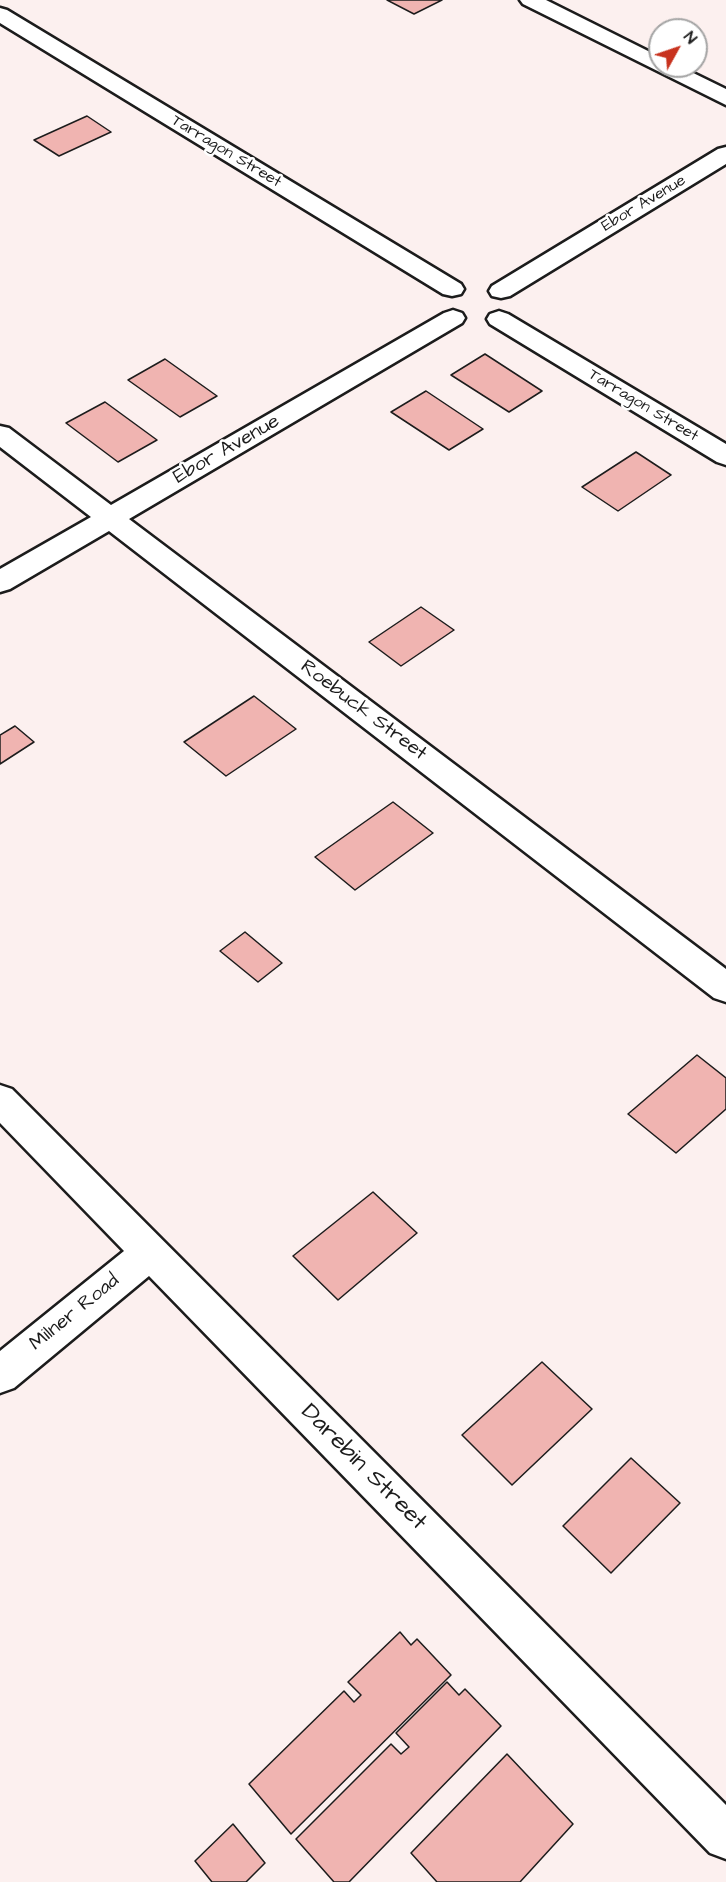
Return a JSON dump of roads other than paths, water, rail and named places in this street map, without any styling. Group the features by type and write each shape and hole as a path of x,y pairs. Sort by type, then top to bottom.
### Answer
{"street":[{"path":"530,0 648,59"},
{"name":"Tarragon Street","path":"0,14 477,287"},
{"path":"687,78 726,98"},
{"name":"Ebor Avenue","path":"477,287 726,154"},
{"path":"477,287 509,301 509,309 499,319 478,324 453,318 445,310 444,299 477,287"},
{"name":"Ebor Avenue","path":"0,582 453,318"},
{"name":"Tarragon Street","path":"499,319 726,456"},
{"name":"Roebuck Street","path":"0,434 726,988"},
{"name":"Darebin Street","path":"0,1100 726,1837"},
{"name":"Milner Road","path":"0,1375 150,1252"}]}
